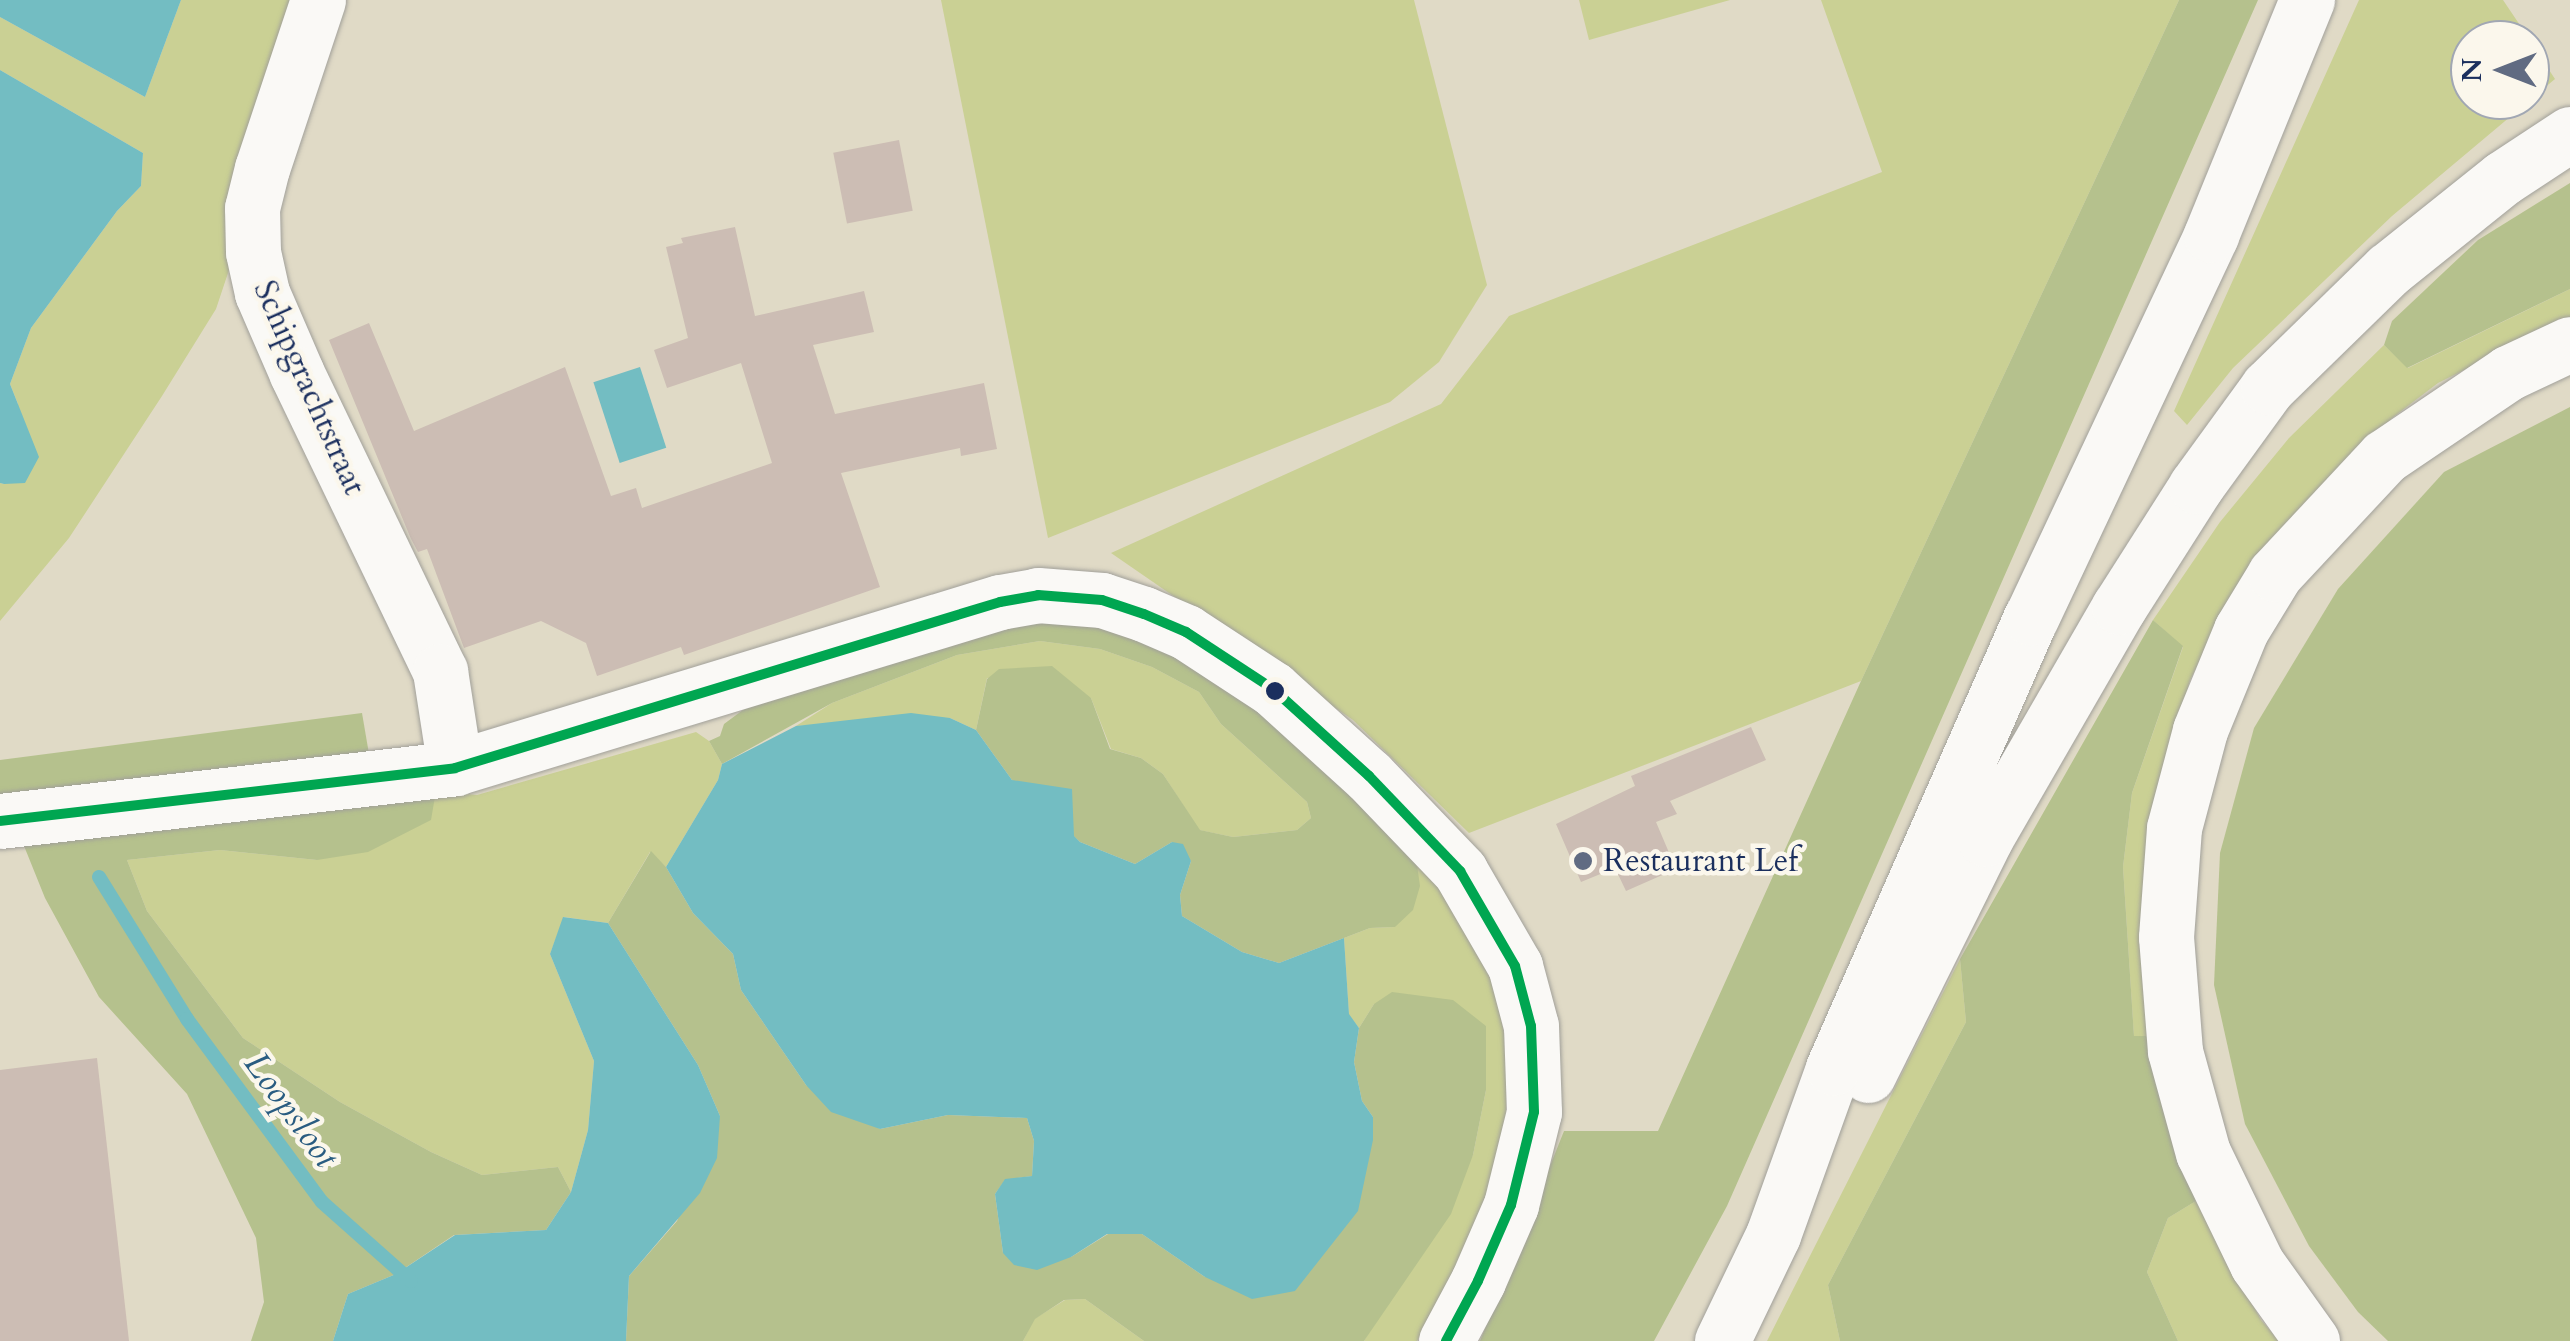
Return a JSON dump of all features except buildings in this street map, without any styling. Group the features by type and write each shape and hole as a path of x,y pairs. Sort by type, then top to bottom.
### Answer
{"main road":[{"name":"Schipgrachtstraat","path":"318,0 262,168 252,208 253,252 262,293 290,358 440,672 455,768"},
{"path":"1773,1235 1833,1068 2031,618 2212,235 2307,0"},
{"path":"1722,1341 1773,1235 1865,1081 1985,839 2196,486 2268,387 2388,270 2503,178 2570,134"},
{"path":"2312,1341 2257,1264 2203,1153 2180,1068 2166,937 2174,828 2200,730 2241,630 2276,574 2384,457 2493,382 2570,344"},
{"path":"0,821 455,768 1000,602 1038,595 1102,600 1186,632 1273,689 1369,776 1460,871 1516,966 1530,1026 1534,1112 1511,1205 1446,1341"}],"green space":[{"path":"181,0 299,0 229,270 216,309 162,396 69,538 0,621 0,483 4,484 18,404 10,384 31,328 117,211 141,186 143,153 0,70 0,17 145,97"},
{"path":"941,0 1414,0 1487,285 1439,362 1390,402 1048,538"},
{"path":"1579,0 1730,0 1589,40"},
{"path":"1821,0 2179,0 1861,681 1469,833 1353,720 1111,553 1441,404 1509,316 1882,172"},
{"path":"2179,0 2258,0 1727,1206 1654,1341 1480,1341 1564,1131 1658,1131 1861,681"},
{"path":"2359,0 2503,0 2516,20 2450,20 2450,120 2506,120 2392,216 2233,368 2187,425 2174,411"},
{"path":"2570,183 2570,289 2407,368 2384,345 2392,321 2478,240"},
{"path":"2570,289 2570,317 2438,383 2392,418 2229,602 2190,680 2159,791 2150,1036 2134,1037 2123,867 2132,793 2183,647 2153,620 2220,522 2289,438 2384,345 2408,368"},
{"path":"2570,407 2570,1341 2388,1341 2358,1312 2309,1246 2245,1124 2214,985 2220,853 2254,728 2338,589 2444,472"},
{"path":"2153,620 2183,646 2132,793 2123,867 2134,1036 2150,1036 2196,1201 2168,1218 2147,1272 2178,1341 1840,1341 1828,1285 1966,1022 1960,959"},
{"path":"1080,621 1147,638 1295,729 1416,858 1420,886 1413,910 1395,927 1370,928 1279,963 1242,952 1182,916 1180,895 1191,861 1172,842 1135,864 1080,842 1012,780 976,730 987,679 999,669 1052,666 1091,698 1110,749 1141,758 1163,774 1200,830 1233,837 1297,830 1311,818 1307,802 1221,724 1199,692 1152,667 1100,649 1040,641 957,655 832,703 722,764 709,741 720,736 724,724 751,704 1006,622"},
{"path":"1040,641 1100,649 1152,667 1199,692 1221,724 1307,802 1311,818 1297,830 1233,837 1199,830 1163,774 1141,758 1111,749 1091,698 987,678 976,730 950,718 796,726 832,703 957,655"},
{"path":"362,713 369,754 0,796 0,760"},
{"path":"696,732 709,741 722,764 718,780 666,867 650,852 608,923 564,917 550,954 594,1061 588,1130 571,1192 558,1167 482,1175 431,1152 340,1102 243,1038 147,911 127,860 220,850 317,860 436,791 477,795"},
{"path":"436,791 431,820 368,852 317,860 220,850 127,860 147,911 243,1038 340,1102 431,1152 482,1175 558,1167 571,1192 546,1230 454,1235 396,1274 348,1294 333,1341 251,1341 264,1302 256,1238 187,1094 99,997 45,898 20,836"},
{"path":"651,851 666,867 693,913 733,954 741,990 806,1085 880,1129 948,1115 1027,1118 1034,1141 1032,1176 1005,1180 995,1194 1003,1253 1071,1257 1108,1234 1142,1234 1205,1277 1373,1117 1362,1101 1354,1062 1359,1028 1374,1004 1392,992 1453,1000 1486,1026 1486,1090 1473,1155 1451,1214 1364,1341 1144,1341 1085,1299 1064,1300 1035,1319 1023,1341 626,1341 629,1276 677,1221 720,1116 698,1065 608,923"},
{"path":"1416,858 1459,910 1490,963 1509,1058 1505,1125 1489,1194 1463,1263 1417,1341 1364,1341 1473,1155 1486,1090 1486,1026 1374,1004 1359,1028 1349,1015 1344,938 1370,928 1395,927"},
{"path":"1960,959 1966,1022 1828,1285 1840,1341 1767,1341"},
{"path":"2196,1201 2261,1320 2279,1341 2178,1341 2147,1272 2168,1218"},
{"path":"1085,1299 1144,1341 1023,1341 1034,1319 1065,1300"}],"water":[{"path":"0,0 181,0 145,97 0,17"},
{"path":"0,70 143,153 141,186 117,211 31,328 10,384 39,457 25,483 4,484 0,483"},
{"path":"640,367 666,448 620,463 593,382"},
{"path":"911,713 950,718 976,730 1012,780 1072,789 1074,836 1080,842 1135,864 1172,842 1183,844 1191,861 1180,895 1182,916 1242,952 1279,963 1344,938 1349,1014 1359,1028 1354,1062 1362,1101 1373,1117 1373,1140 1358,1211 1295,1291 1252,1299 1205,1277 1142,1234 1107,1234 1071,1257 1037,1270 1014,1265 1003,1253 995,1194 1005,1179 1032,1176 1034,1141 1027,1118 948,1115 880,1129 831,1112 806,1085 741,990 733,954 693,913 666,867 718,780 722,764 796,726"},
{"path":"563,917 608,923 698,1065 720,1116 717,1158 700,1193 629,1276 626,1341 333,1341 348,1294 396,1274 455,1235 546,1230 571,1192 588,1130 594,1061 550,954"}],"waterway":[{"name":"Loopsloot","path":"99,877 187,1019 322,1202 411,1281"}],"transit line":[{"path":"0,821 455,768 1000,602 1038,595 1102,600 1144,614 1186,632 1273,689 1369,776 1460,871 1515,966 1531,1026 1534,1112 1511,1205 1446,1341"}],"place":[{"name":"Restaurant Lef","path":"1583,861"}]}
